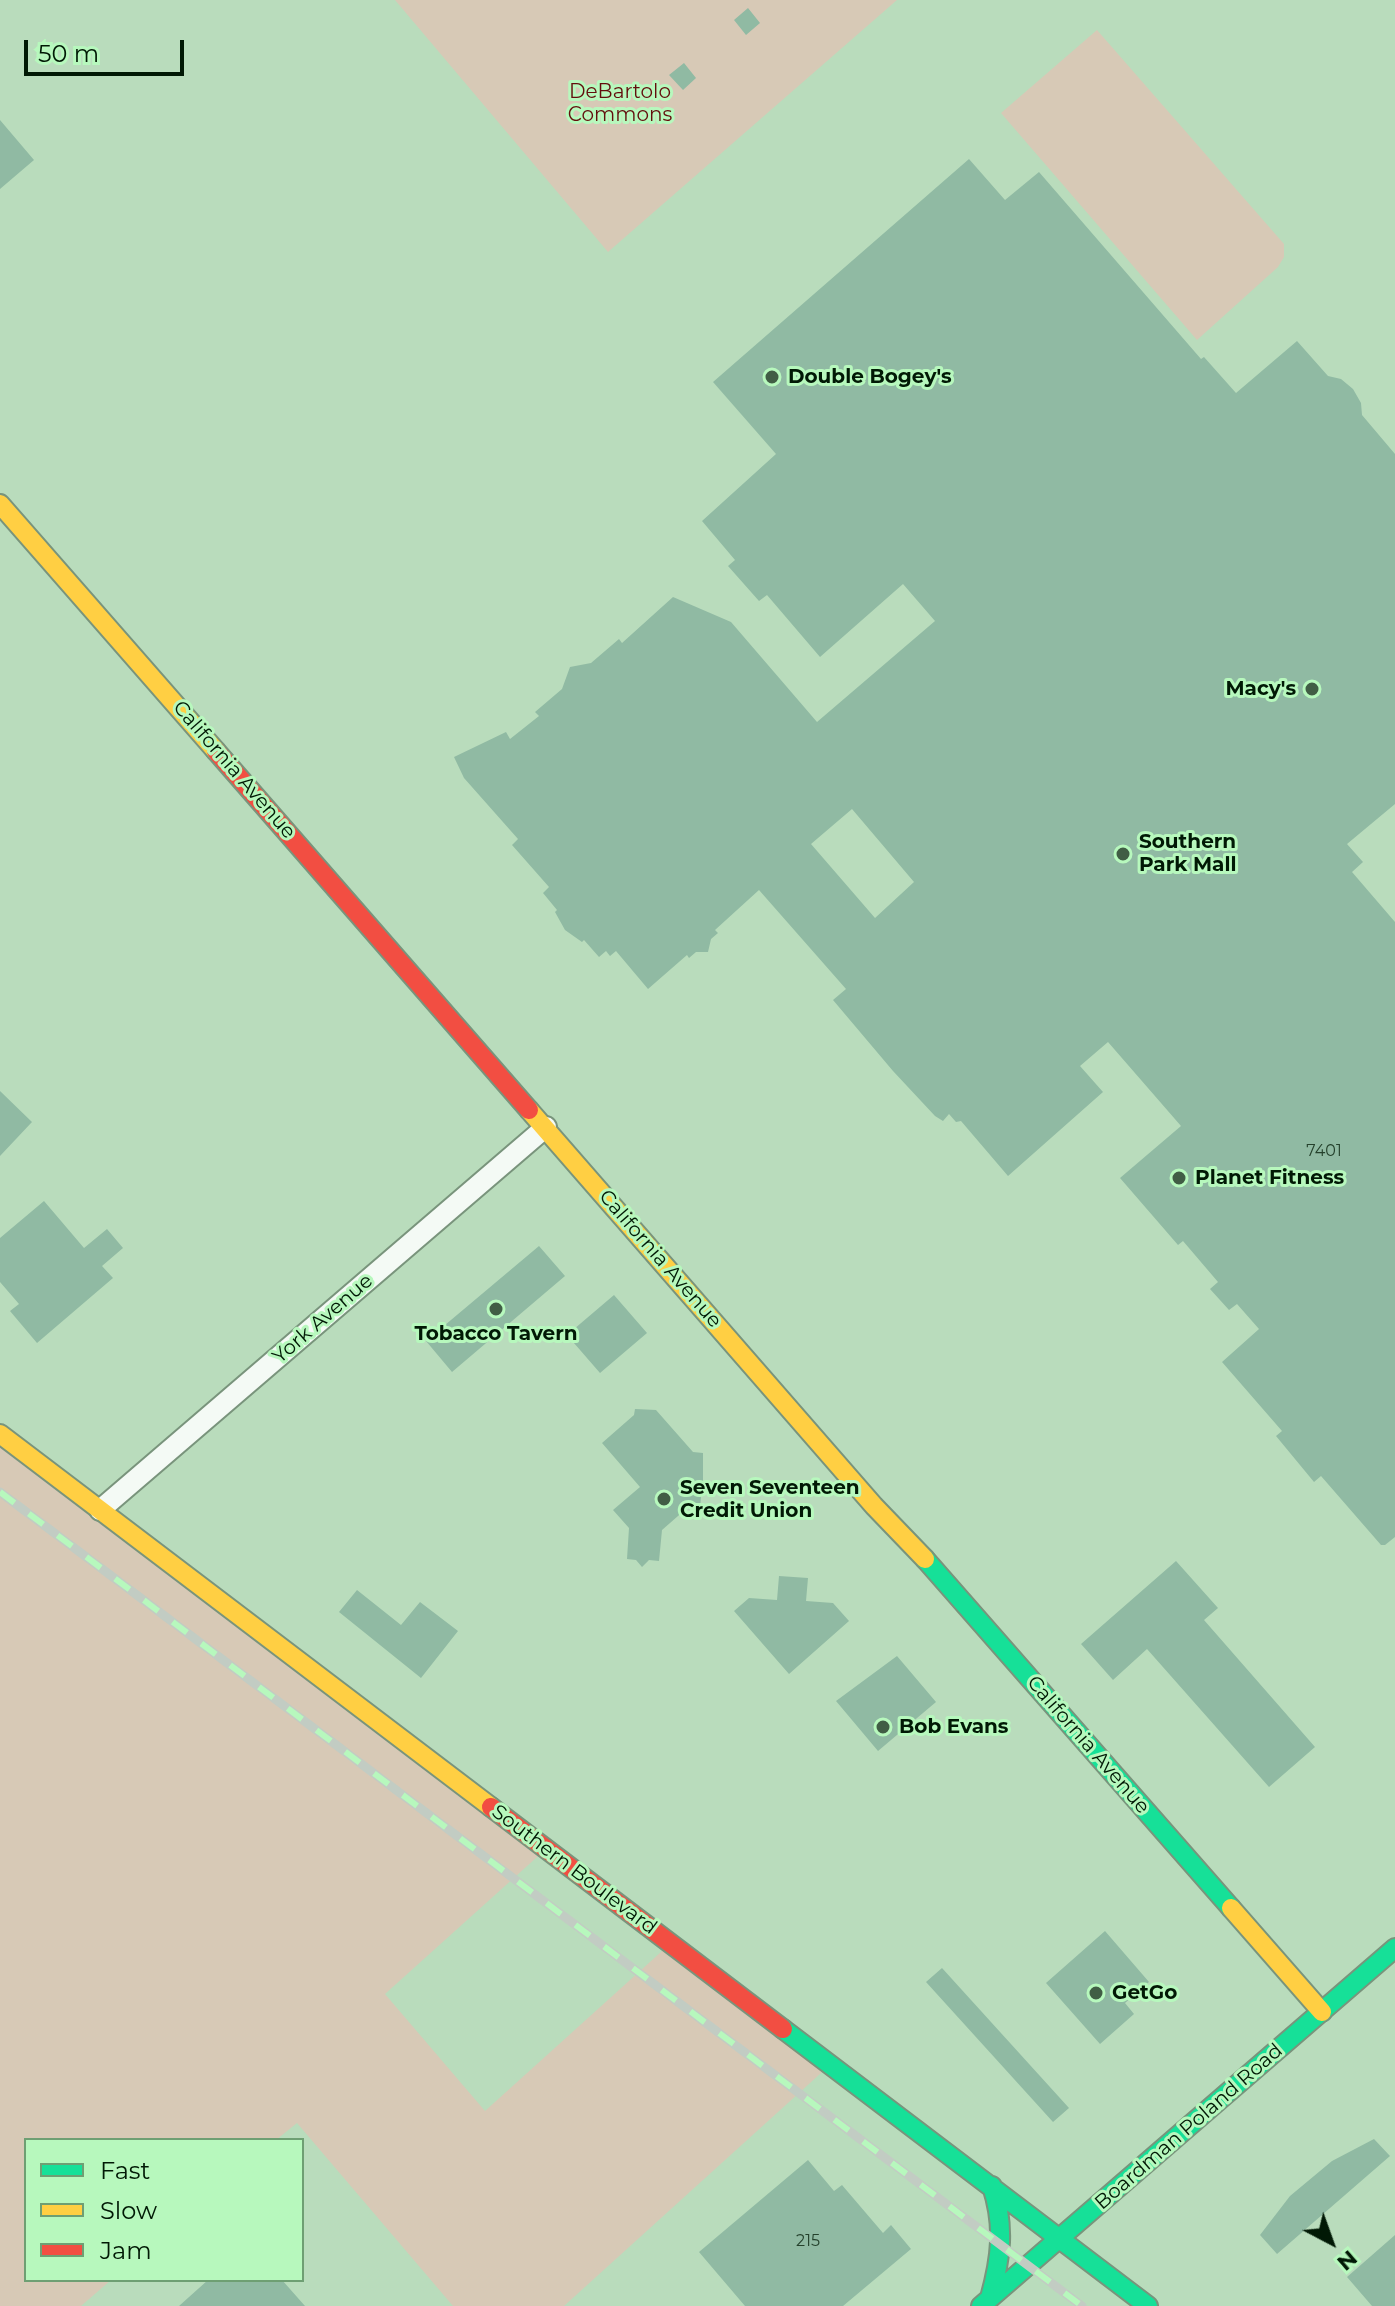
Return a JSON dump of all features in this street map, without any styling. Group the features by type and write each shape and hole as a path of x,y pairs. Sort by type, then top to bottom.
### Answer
{"street":[{"name":"California Avenue","path":"0,504 874,1506 932,1566 1322,2012"},
{"name":"York Avenue","path":"100,1510 546,1127"},
{"name":"Southern Boulevard","path":"0,1434 1148,2306"},
{"name":"Boardman Poland Road","path":"986,2302 1395,1948"},
{"path":"986,2302 1005,2247 1002,2214 992,2186"}],"green space":[{"name":"DeBartolo Commons","path":"395,0 897,0 608,252"},
{"path":"1097,30 1284,244 1284,257 1278,267 1197,340 1001,113"},
{"path":"0,1434 546,1849 385,1994 485,2111 671,1943 831,2064 564,2306 453,2306 297,2123 278,2138 24,2138 24,2282 109,2282 81,2306 0,2306"}],"building":[{"path":"748,8 760,23 746,35 734,20"},
{"path":"684,63 696,78 683,90 669,75"},
{"path":"0,120 34,160 0,189"},
{"name":"Southern Park Mall","path":"969,159 1005,200 1039,172 1201,359 1204,357 1236,393 1297,341 1328,376 1341,379 1353,389 1361,403 1362,415 1395,454 1395,804 1347,844 1363,862 1352,872 1395,922 1395,1537 1385,1545 1381,1545 1321,1476 1314,1482 1276,1436 1282,1431 1222,1362 1259,1329 1237,1304 1229,1310 1210,1289 1218,1282 1183,1241 1178,1245 1120,1178 1181,1126 1108,1042 1080,1066 1103,1092 1008,1176 961,1121 956,1122 949,1114 943,1121 935,1116 893,1071 833,1000 846,989 759,890 715,930 718,933 711,939 708,952 696,952 689,958 687,955 648,989 616,951 610,956 606,951 599,957 584,940 582,942 565,930 555,912 557,910 543,893 549,887 512,845 518,839 464,778 454,757 506,732 510,739 539,716 535,712 562,689 570,667 591,663 619,639 622,643 673,597 731,622 817,722 935,621 903,584 820,657 767,595 759,601 728,566 735,560 702,521 776,454 713,382","holes":["852,809 914,882 875,918 811,844"]},
{"path":"0,1091 32,1122 0,1156"},
{"path":"44,1201 84,1248 107,1229 123,1248 102,1266 113,1278 37,1343 10,1311 19,1304 0,1282 0,1238"},
{"name":"Tobacco Tavern","path":"539,1246 565,1276 452,1372 426,1341"},
{"path":"614,1295 647,1333 600,1373 567,1335"},
{"path":"635,1409 656,1410 693,1452 703,1453 703,1485 708,1491 701,1496 700,1510 686,1509 662,1530 659,1561 649,1560 642,1567 636,1560 627,1559 629,1528 613,1510 640,1487 602,1443 634,1415"},
{"path":"1176,1561 1218,1608 1204,1620 1315,1747 1269,1787 1147,1649 1113,1680 1081,1644"},
{"path":"779,1576 808,1578 806,1601 833,1603 849,1621 789,1674 734,1611 749,1598 777,1600"},
{"path":"357,1590 401,1625 420,1602 458,1631 421,1678 339,1612"},
{"name":"Bob Evans","path":"897,1656 936,1702 878,1751 836,1701"},
{"name":"GetGo","path":"1105,1931 1149,1982 1125,2003 1134,2014 1100,2044 1046,1983"},
{"path":"942,1968 1069,2108 1053,2122 926,1982"},
{"path":"1374,2139 1390,2156 1277,2254 1260,2235 1290,2196 1332,2161"},
{"path":"808,2160 834,2191 842,2185 883,2233 891,2225 911,2249 843,2306 745,2306 699,2252"},
{"path":"1395,2235 1395,2306 1372,2306 1347,2277"},
{"path":"206,2282 284,2282 305,2306 179,2306"}],"railway":[{"path":"0,1492 1082,2306"}],"traffic: fast":[{"path":"925,1559 1231,1908"},
{"path":"981,2306 1395,1948"},
{"path":"783,2029 1148,2306"},
{"path":"990,2298 1000,2242 999,2215 992,2186"}],"traffic: slow":[{"path":"0,504 216,751"},
{"path":"529,1110 874,1506 925,1559"},
{"path":"0,1434 491,1807"},
{"path":"1231,1908 1322,2012"}],"traffic: jam":[{"path":"216,751 529,1110"},
{"path":"491,1807 783,2029"}],"place":[{"name":"Double Bogey's","path":"772,377"},
{"name":"Macy's","path":"1312,689"},
{"name":"Southern Park Mall","path":"1123,854"},
{"name":"Planet Fitness","path":"1179,1178"},
{"name":"Tobacco Tavern","path":"496,1309"},
{"name":"Seven Seventeen Credit Union","path":"664,1499"},
{"name":"Bob Evans","path":"883,1727"},
{"name":"GetGo","path":"1096,1993"}]}
